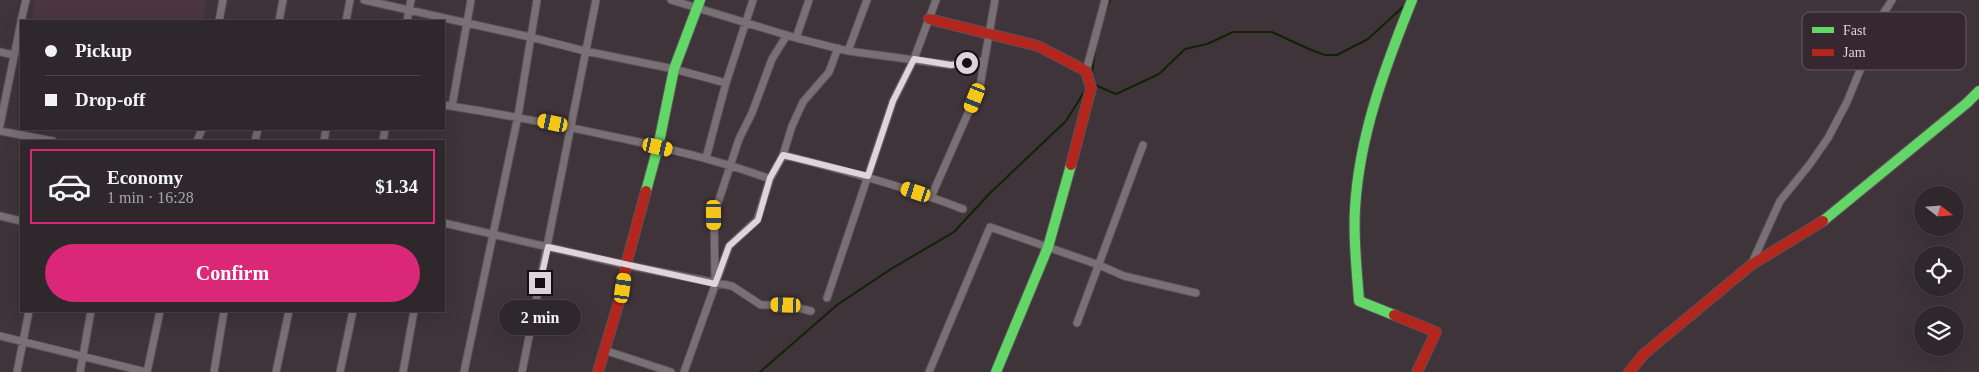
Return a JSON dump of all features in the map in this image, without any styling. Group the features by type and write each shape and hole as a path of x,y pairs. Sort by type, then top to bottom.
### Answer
{"street":[{"path":"21,20 26,0"},
{"path":"219,20 223,0"},
{"path":"279,20 284,0"},
{"path":"346,20 350,0"},
{"path":"364,0 530,37 586,52 674,69 726,83"},
{"path":"407,20 411,0"},
{"path":"471,0 448,105 571,127 731,164 770,178"},
{"path":"464,372 518,116 537,0"},
{"path":"522,372 596,0"},
{"path":"671,0 699,4 746,23 787,36 848,51 951,65 984,61"},
{"path":"706,158 726,83 753,0"},
{"path":"796,38 810,0"},
{"path":"848,51 868,0"},
{"path":"827,298 893,101 914,59 936,0"},
{"path":"931,197 980,86 995,0"},
{"path":"996,372 1048,247 1082,127 1090,88 1086,71 1105,0"},
{"path":"1412,0 1386,66 1363,145 1355,210 1359,301 1436,332 1417,372"},
{"path":"1884,12 1892,0"},
{"path":"598,372 623,288 626,265 658,147 674,69 699,4"},
{"path":"929,19 1038,46 1086,71"},
{"path":"0,125 20,27"},
{"path":"715,284 714,215 731,164 772,59 787,36"},
{"path":"684,372 729,246 758,220 770,178 783,155 792,126 804,102 829,72 838,48"},
{"path":"0,52 14,55"},
{"path":"1751,266 1780,201 1828,138 1847,102 1860,70"},
{"path":"1629,372 1644,354 1751,266 1831,216 1979,91"},
{"path":"0,131 48,140"},
{"path":"1077,323 1144,146"},
{"path":"783,155 868,176 963,209"},
{"path":"0,216 20,221"},
{"path":"445,223 626,265 732,286 761,305 786,305 811,311"},
{"path":"929,372 990,227 1099,265 1124,276 1196,293"},
{"path":"16,372 29,312"},
{"path":"80,372 91,312"},
{"path":"0,336 146,372 160,312"},
{"path":"214,372 224,312"},
{"path":"276,372 289,312"},
{"path":"340,372 352,312"},
{"path":"403,372 414,312"},
{"path":"604,350 658,370 671,372"}],"shaded area":[{"path":"35,0 207,0 203,20 31,20"}],"waterway":[{"path":"1105,12 1110,0"},
{"path":"1095,85 1116,94 1159,74 1185,49 1207,44 1233,32 1272,32 1325,55 1337,55 1368,39 1405,5"},
{"path":"1092,73 1095,50"},
{"path":"760,372 837,305 891,269 954,232 989,194 1066,121 1086,89"}],"traffic: fast":[{"path":"646,191 658,147 674,69 700,0"},
{"path":"1394,315 1359,301 1355,244 1355,209 1362,155 1375,102 1412,0"},
{"path":"1823,221 1967,103 1979,91"},
{"path":"996,372 1048,247 1071,165"}],"traffic: jam":[{"path":"929,19 1038,46 1086,71 1091,88 1071,165"},
{"path":"598,372 623,288 626,265 646,191"},
{"path":"1629,372 1644,354 1751,265 1823,221"},
{"path":"1394,315 1436,332 1417,372"}],"route":[{"path":"540,283 548,247 715,284 729,246 758,220 770,178 783,155 868,176 893,101 914,59 951,65 967,63"}]}
